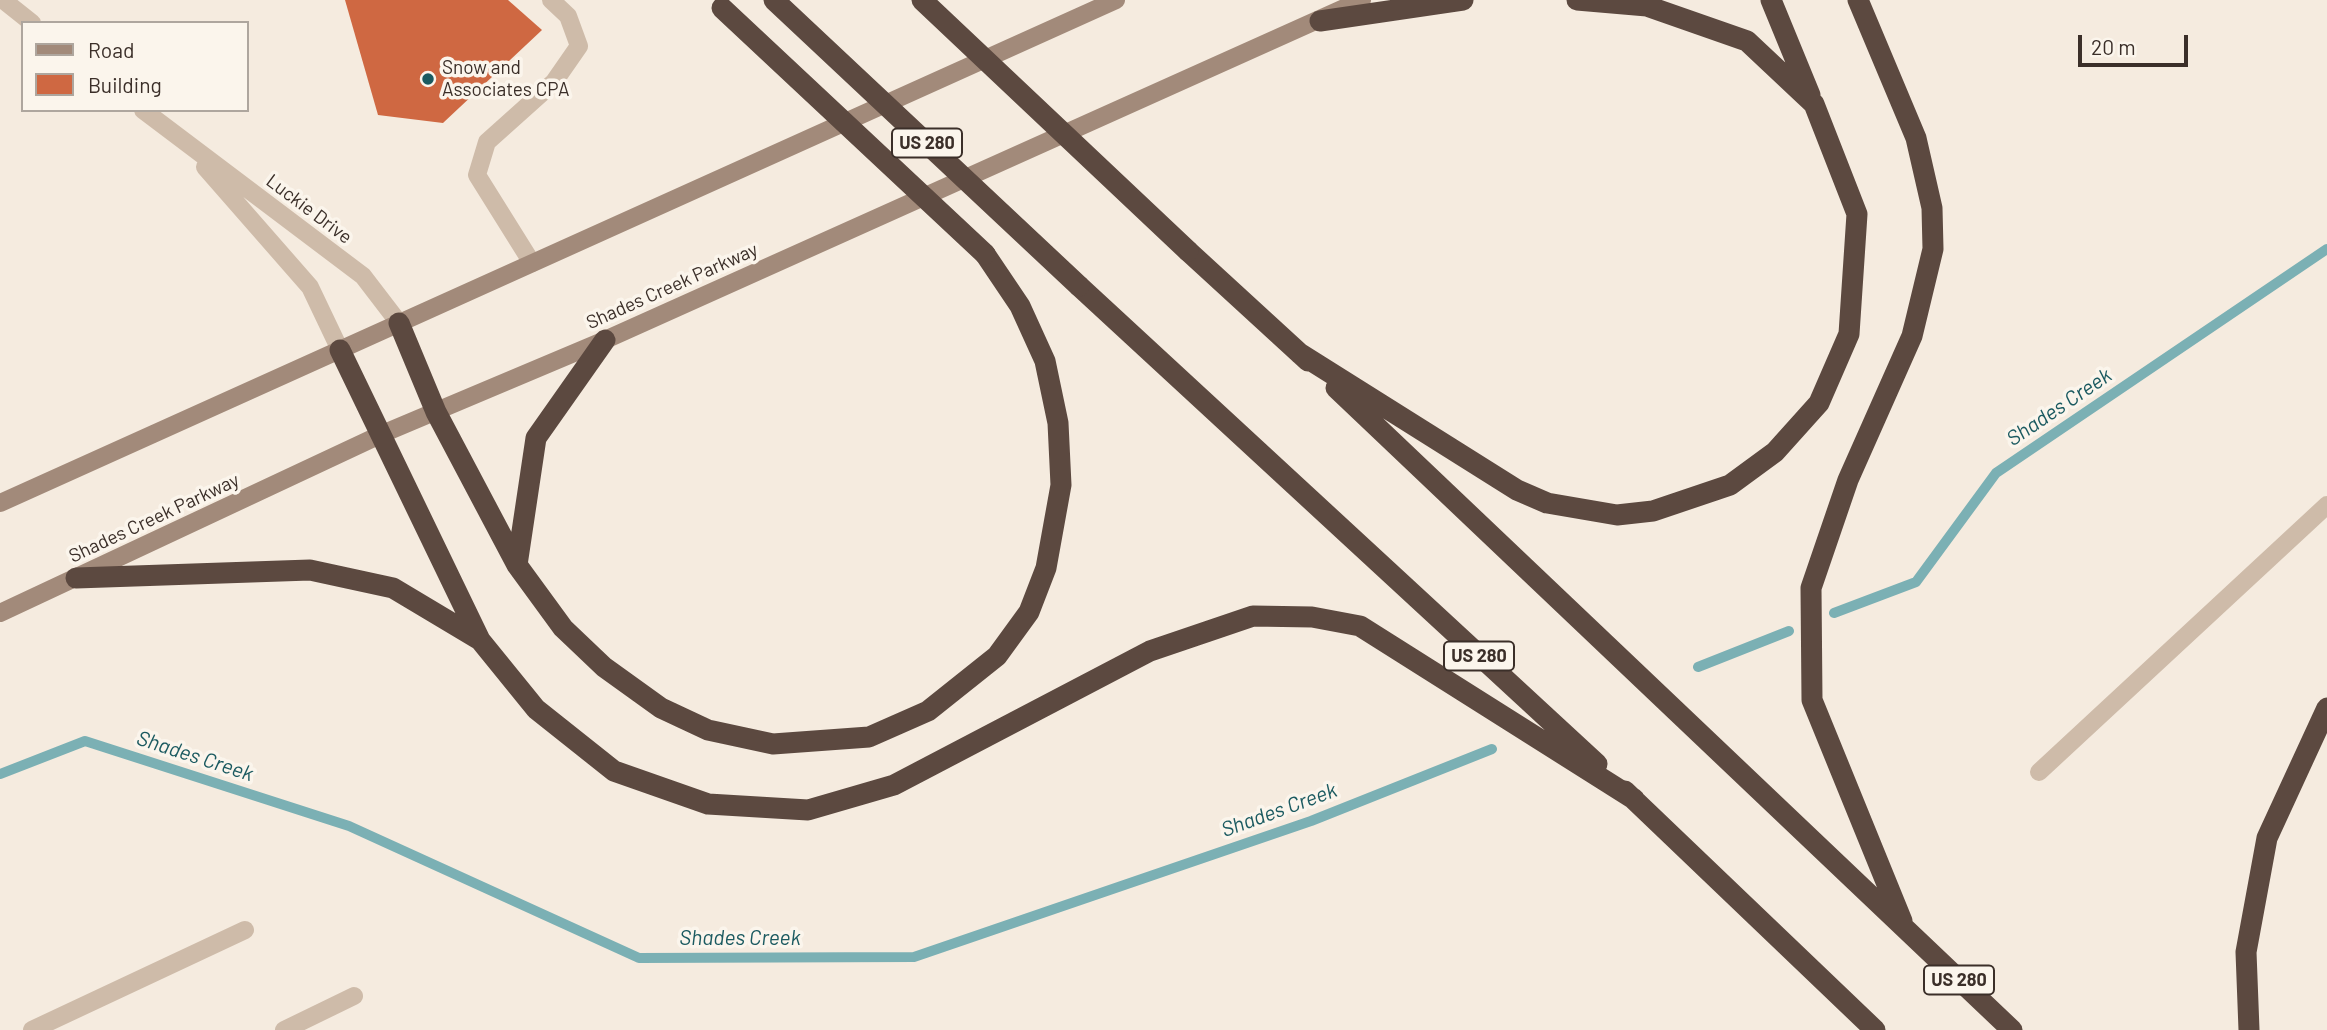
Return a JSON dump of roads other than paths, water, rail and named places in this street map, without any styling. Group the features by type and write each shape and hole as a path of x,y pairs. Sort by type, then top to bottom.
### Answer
{"highway":[{"name":"US 280","path":"774,0 1634,799 1875,1030"},
{"name":"US 280","path":"922,0 1299,353 2012,1030"},
{"path":"1320,21 1464,0"},
{"path":"1577,0 1647,6 1747,41 1814,104"},
{"path":"1299,353 1485,472 1547,503 1617,515 1641,513 1684,503 1730,485 1774,452 1819,403 1849,334 1857,215 1771,0"},
{"path":"1858,0 1916,138 1932,208 1933,249 1912,336 1848,480 1811,588 1812,700 1906,929"},
{"path":"399,323 436,412 517,565 564,628 604,667 661,708 708,730 773,744 869,737 928,710 997,656 1029,612 1046,568 1061,485 1058,424 1045,361 1020,306 985,254 718,4"},
{"path":"517,565 536,438 605,340"},
{"path":"340,349 480,640 536,709 614,771 708,804 808,810 894,785 1150,651 1253,616 1312,617 1360,626 1634,799"},
{"path":"76,578 310,570 393,588 480,640"},
{"path":"2249,1030 2246,951 2267,838 2327,708"}],"main road":[{"path":"2,498 399,323 1116,0"},
{"name":"Shades Creek Parkway","path":"0,612 382,434 605,340 1362,0"}],"street":[{"path":"3,0 30,21"},
{"path":"532,263 477,175 487,142 554,82 579,46 568,16 551,0"},
{"name":"Luckie Drive","path":"146,112 363,276 399,323"},
{"name":"Luckie Drive","path":"182,141 310,287 340,349"},
{"path":"2039,772 2327,505"},
{"path":"32,1030 245,930"},
{"path":"284,1030 354,996"}],"waterway":[{"name":"Shades Creek","path":"1834,613 1916,582 1996,473 2327,249"},
{"name":"Shades Creek","path":"1698,667 1789,631"},
{"name":"Shades Creek","path":"0,774 85,741 349,826 639,958 914,957 1311,821 1492,749"}],"place":[{"name":"Snow and Associates CPA","path":"428,79"}]}
